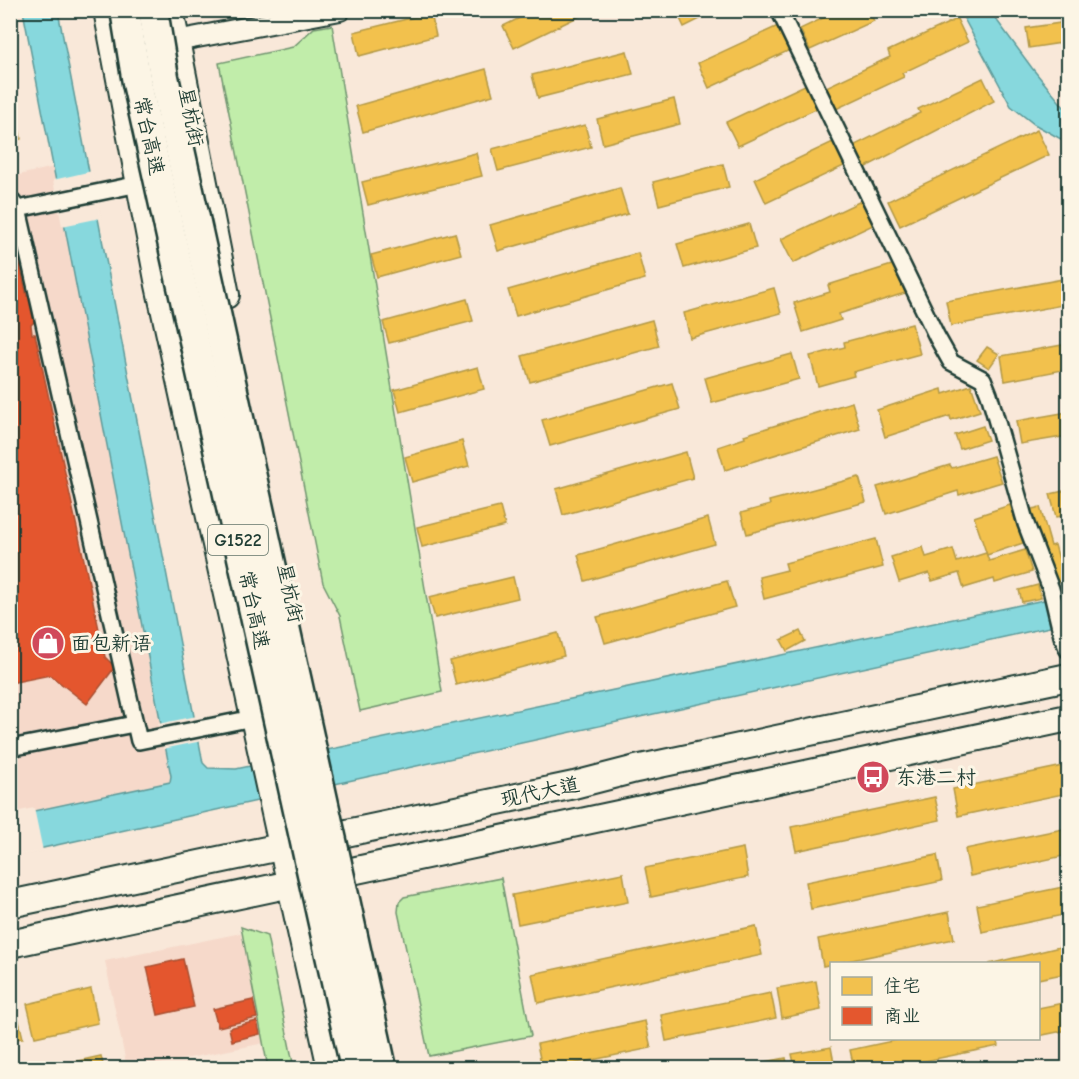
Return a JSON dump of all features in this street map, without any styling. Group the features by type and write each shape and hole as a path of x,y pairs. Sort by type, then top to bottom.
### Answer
{"highway":[{"name":"常台高速","path":"125,10 137,83 355,1068"},
{"name":"常台高速","path":"153,10 164,77 382,1068"}],"main road":[{"path":"107,10 127,186 253,717 331,1068"},
{"name":"星杭街","path":"170,10 233,331 396,1068"},
{"name":"现代大道","path":"10,904 342,832 574,785 659,764 1068,677"},
{"name":"现代大道","path":"10,944 1068,718"}],"street":[{"path":"176,41 340,10"},
{"path":"779,10 951,362 983,379 1033,544 1051,589 1062,636 1068,651"},
{"path":"127,186 48,202 14,204 134,724 139,741 253,717"},
{"path":"10,748 134,724"}],"shaded area":[{"path":"54,167 172,776 170,782 11,816 10,177"},
{"path":"241,933 264,1043 139,1068 127,1068 105,961"}],"green space":[{"path":"332,25 442,692 360,711 340,616 323,583 219,63 293,47 314,28"},
{"path":"501,878 531,1036 429,1056 398,912 399,902 404,897"},
{"path":"241,927 267,936 294,1068 268,1068"}],"water":[{"path":"23,11 58,11 203,763 208,768 236,769 1068,595 1068,623 11,855 10,816 170,782 171,776"},
{"path":"960,11 990,11 1068,112 1068,143 1034,124 1011,106"}],"pier":[{"path":"92,171 101,218 62,226 53,180"},
{"path":"197,716 202,741 163,749 158,724"},
{"path":"34,808 43,851 16,856 10,813"}],"building: 住宅":[{"path":"536,10 592,10 514,48 503,26"},
{"path":"676,10 718,10 684,27"},
{"path":"840,10 880,10 871,15 874,21 810,50 800,29"},
{"path":"1068,12 1068,34 1060,35 1061,43 1029,48 1026,28 1060,23 1059,13"},
{"path":"431,13 436,36 359,56 354,32"},
{"path":"957,19 968,42 902,73 904,77 836,109 826,87 890,57 888,51"},
{"path":"778,26 790,50 709,88 698,63"},
{"path":"627,51 633,74 538,98 532,75"},
{"path":"486,69 493,95 363,132 356,106"},
{"path":"983,78 994,101 864,168 853,146 920,113 918,109"},
{"path":"807,84 818,108 738,146 726,122"},
{"path":"674,99 680,124 603,144 597,119"},
{"path":"16,114 21,139 10,141 10,116"},
{"path":"585,125 591,147 498,171 492,149"},
{"path":"1037,130 1049,155 900,226 888,201"},
{"path":"835,141 846,165 766,203 755,179"},
{"path":"476,153 482,176 368,205 362,182"},
{"path":"723,164 729,187 659,205 653,182"},
{"path":"620,188 628,214 498,251 490,225"},
{"path":"861,201 873,225 793,263 781,239"},
{"path":"749,224 756,248 684,268 677,244"},
{"path":"455,233 461,254 377,277 371,255"},
{"path":"638,253 645,279 516,316 508,290"},
{"path":"895,264 905,293 839,314 841,320 803,332 794,303 830,292 828,285"},
{"path":"1068,278 1068,304 951,326 946,301"},
{"path":"774,288 781,313 690,338 684,313"},
{"path":"467,299 473,321 389,343 383,322"},
{"path":"652,320 659,346 530,382 522,356"},
{"path":"912,324 920,354 853,372 854,376 818,386 810,356 845,347 844,342"},
{"path":"1068,344 1068,369 1005,381 1001,356"},
{"path":"987,347 999,354 989,368 977,360"},
{"path":"792,354 799,379 712,403 705,378"},
{"path":"478,367 484,389 400,412 394,390"},
{"path":"672,383 680,409 550,446 542,420"},
{"path":"971,385 980,411 951,420 950,416 885,437 877,410 942,389 943,394"},
{"path":"852,402 860,429 725,470 718,447 745,438 744,435"},
{"path":"1068,412 1068,436 1020,444 1016,421"},
{"path":"983,426 988,440 960,449 955,435"},
{"path":"462,441 469,466 412,482 405,457"},
{"path":"686,452 693,478 563,515 556,489"},
{"path":"993,456 1002,482 959,495 958,491 886,514 877,487 950,465 952,468"},
{"path":"859,477 866,502 747,534 741,513 770,505 769,501"},
{"path":"1068,490 1068,515 1056,517 1050,494"},
{"path":"1010,505 1023,543 987,555 974,517"},
{"path":"500,507 505,526 422,547 417,527"},
{"path":"1040,507 1051,546 1055,545 1065,581 1056,583 1049,561 1044,562 1029,510"},
{"path":"708,518 715,544 585,581 578,555"},
{"path":"876,539 883,567 764,599 759,577 787,570 785,563"},
{"path":"923,547 926,557 953,549 957,562 986,553 989,561 1025,550 1032,572 995,583 994,579 964,588 959,573 932,581 929,573 899,582 891,557"},
{"path":"1068,557 1068,576 1064,558"},
{"path":"513,577 518,598 435,618 429,597"},
{"path":"727,581 735,607 605,643 597,617"},
{"path":"1038,585 1041,598 1022,602 1019,590"},
{"path":"800,631 805,641 787,651 781,640"},
{"path":"558,633 564,656 456,685 450,661"},
{"path":"1068,765 1068,793 958,816 953,789"},
{"path":"935,797 940,820 796,851 791,827"},
{"path":"1068,828 1068,855 970,876 965,849"},
{"path":"743,848 748,877 651,897 645,868"},
{"path":"937,855 942,881 811,909 806,882"},
{"path":"623,873 628,902 518,924 512,895"},
{"path":"1068,886 1068,914 982,932 977,905"},
{"path":"949,912 954,939 842,962 830,962 830,965 823,966 818,939"},
{"path":"756,926 762,955 538,1003 532,974"},
{"path":"1068,945 1068,973 1040,979 1040,962 997,962"},
{"path":"816,981 821,1010 782,1018 777,988"},
{"path":"91,989 98,1023 35,1037 27,1004"},
{"path":"771,993 776,1018 666,1041 661,1015"},
{"path":"1068,1002 1068,1030 1040,1036 1040,1008"},
{"path":"15,1005 23,1038 10,1040 10,1006"},
{"path":"645,1021 651,1048 554,1068 542,1068 537,1044"},
{"path":"897,1040 998,1040 999,1046 891,1068 854,1068 850,1050"},
{"path":"831,1047 835,1068 795,1068 792,1054"},
{"path":"101,1056 104,1068 46,1068"},
{"path":"786,1058 788,1068 735,1068"}],"building: 商业":[{"path":"10,220 27,296 41,293 45,311 31,325 32,334 35,334 105,657 115,667 87,704 50,675 10,683"},
{"path":"183,959 194,1007 158,1015 147,967"},
{"path":"253,1000 257,1018 218,1027 213,1009"},
{"path":"257,1021 260,1034 232,1041 229,1028"}],"place":[{"name":"面包新语","path":"48,643"},
{"name":"东港二村","path":"873,777"}]}
